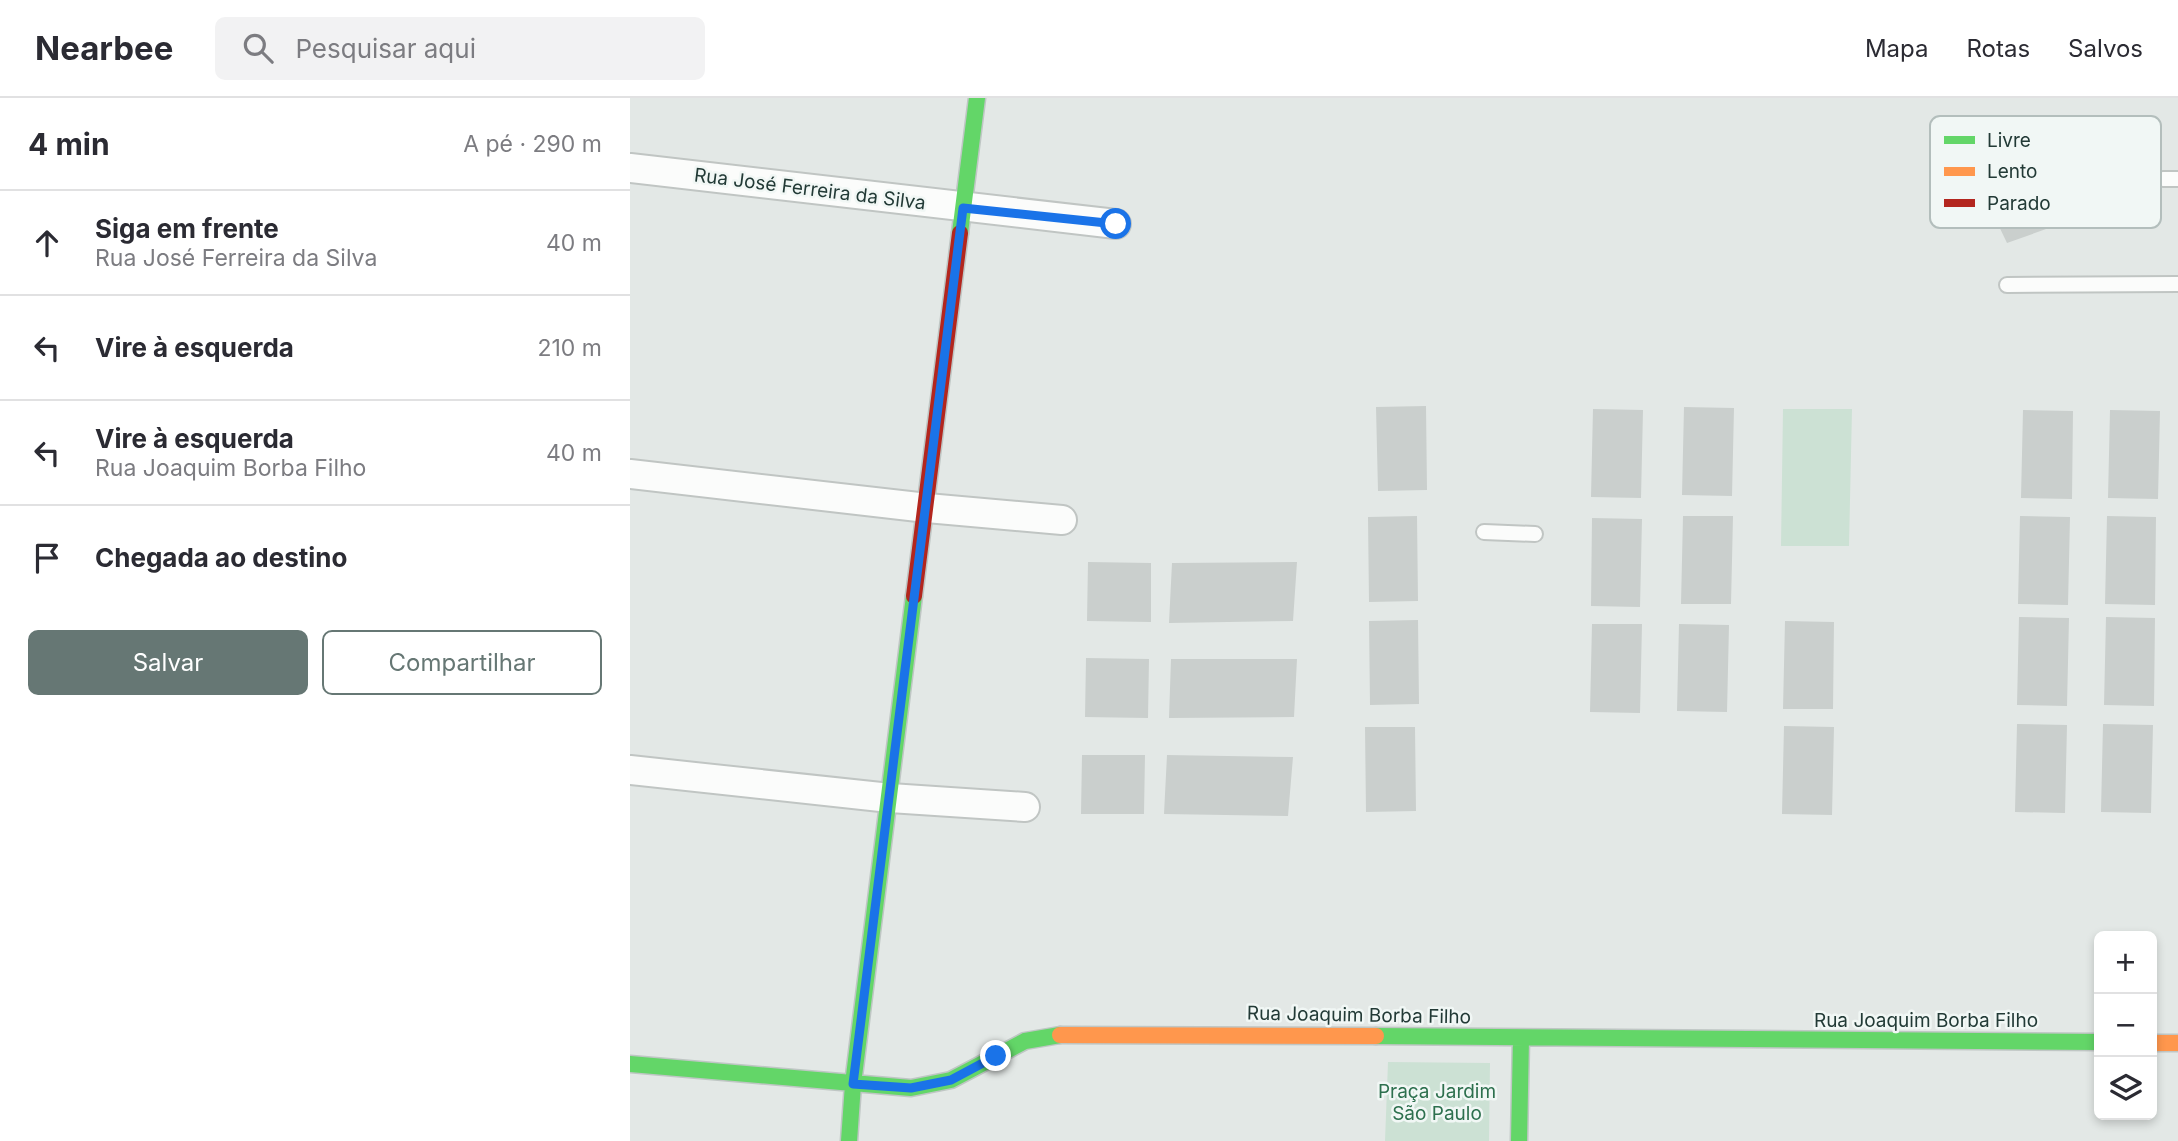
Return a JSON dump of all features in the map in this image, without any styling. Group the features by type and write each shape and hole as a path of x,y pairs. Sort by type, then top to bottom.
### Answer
{"main road":[{"path":"849,1141 853,1084 977,98"},
{"name":"Rua Joaquim Borba Filho","path":"630,1064 911,1088 951,1080 1025,1041 1063,1034 2094,1042"},
{"path":"1518,1141 1521,1038"},
{"path":"2157,1043 2178,1043"}],"street":[{"name":"Rua José Ferreira da Silva","path":"630,168 1116,224"},
{"path":"630,474 927,508 1062,520"},
{"path":"630,770 890,798 1025,807"}],"lane":[{"path":"2163,179 2178,179"},
{"path":"2007,285 2178,284"},
{"path":"1484,532 1535,534"}],"green space":[{"path":"1783,409 1852,409 1849,546 1781,546"},
{"name":"Praça Jardim São Paulo","path":"1388,1062 1490,1063 1489,1141 1385,1141"}],"building":[{"path":"2000,228 2049,228 2007,243"},
{"path":"1426,406 1427,490 1378,491 1376,407"},
{"path":"1684,407 1734,408 1732,496 1682,495"},
{"path":"1593,409 1643,410 1641,498 1591,497"},
{"path":"2023,410 2073,411 2072,499 2021,498"},
{"path":"2110,410 2160,411 2158,499 2108,498"},
{"path":"1417,516 1418,601 1369,602 1368,517"},
{"path":"1683,516 1733,516 1731,604 1681,604"},
{"path":"2020,516 2070,517 2068,605 2018,604"},
{"path":"2107,516 2156,517 2155,605 2105,604"},
{"path":"1592,518 1642,519 1640,607 1591,606"},
{"path":"1088,562 1151,563 1151,622 1087,621"},
{"path":"1297,562 1293,621 1169,623 1172,563"},
{"path":"2019,617 2069,618 2067,706 2017,705"},
{"path":"2106,617 2155,618 2154,706 2104,705"},
{"path":"1418,620 1419,704 1370,705 1369,621"},
{"path":"1785,621 1834,622 1833,709 1783,709"},
{"path":"1592,624 1642,624 1640,713 1590,712"},
{"path":"1679,624 1729,625 1727,712 1677,711"},
{"path":"1086,658 1149,659 1148,718 1085,717"},
{"path":"1171,659 1297,659 1294,717 1169,718"},
{"path":"2017,724 2067,725 2065,813 2015,812"},
{"path":"2103,724 2153,725 2151,813 2101,812"},
{"path":"1784,726 1834,727 1832,815 1782,814"},
{"path":"1365,727 1415,727 1416,811 1366,812"},
{"path":"1082,755 1145,755 1144,814 1081,814"},
{"path":"1167,755 1293,757 1288,816 1164,814"}],"traffic: fast":[{"path":"960,233 977,98"},
{"path":"849,1141 853,1084 914,596"},
{"path":"630,1064 911,1088 951,1080 1025,1041 1060,1035"},
{"path":"1376,1036 2094,1042"},
{"path":"1519,1141 1521,1038"}],"traffic: slow":[{"path":"1060,1035 1376,1036"},
{"path":"2157,1043 2178,1043"}],"traffic: jam":[{"path":"914,596 960,233"}],"route":[{"path":"996,1056 951,1080 911,1088 853,1084 963,208 1116,224"}]}
